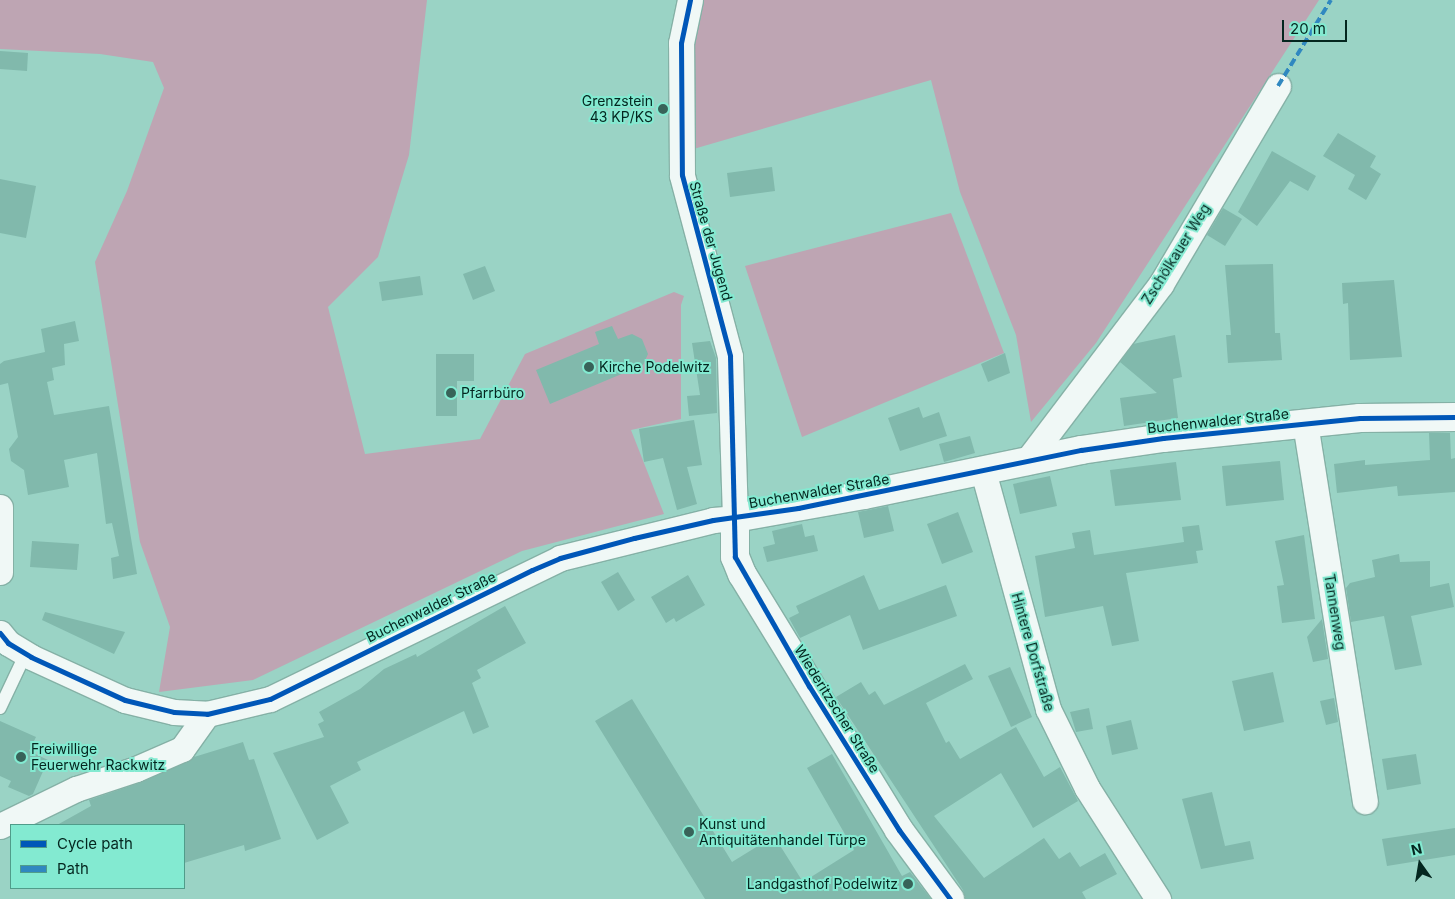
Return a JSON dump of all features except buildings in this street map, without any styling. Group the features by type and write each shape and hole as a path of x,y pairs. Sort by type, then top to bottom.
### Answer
{"street":[{"name":"Straße der Jugend","path":"690,0 681,43 682,176 686,200 730,356 735,518"},
{"name":"Zschölkauer Weg","path":"1026,462 1161,284 1278,86"},
{"name":"Buchenwalder Straße","path":"0,633 8,643 26,653 125,700 174,712 207,714 270,699 560,558 713,520 735,518 1026,462 1163,438 1360,418 1455,417"},
{"name":"Tannenweg","path":"1305,424 1365,801"},
{"name":"Hintere Dorfstraße","path":"983,471 1048,709 1088,788 1158,899"},
{"path":"0,507 0,572"},
{"name":"Wiederitzscher Straße","path":"735,518 734,557 742,574 898,830 950,899"},
{"path":"0,826 76,789 136,769 182,749 207,714"}],"lane":[{"path":"0,708 26,653"}],"shaded area":[{"path":"0,0 427,0 409,155 378,257 328,307 365,454 480,439 525,354 674,292 684,296 681,305 681,419 631,430 664,514 522,551 253,680 159,692 170,627 140,542 95,262 127,191 164,88 153,62 100,54 0,49"},
{"path":"700,0 1319,0 1096,343 1031,422 1016,335 960,192 931,80 690,150 695,12"},
{"path":"951,213 1004,353 802,437 745,266"}],"marked path":[{"path":"1278,86 1331,0"}],"cycle path":[{"path":"690,0 681,43 682,175 730,356 735,557 809,686 899,830 950,899"},
{"path":"0,633 8,643 31,657 125,700 174,712 207,714 270,699 532,570 560,558 634,538 713,520 798,508 1081,450 1163,438 1360,418 1455,417"}],"place":[{"name":"Grenzstein 43 KP/KS","path":"663,109"},
{"name":"Kirche Podelwitz","path":"589,367"},
{"name":"Pfarrbüro","path":"451,393"},
{"name":"Freiwillige Feuerwehr Rackwitz","path":"21,757"},
{"name":"Kunst und Antiquitätenhandel Türpe","path":"689,832"},
{"name":"Landgasthof Podelwitz","path":"908,884"}]}
